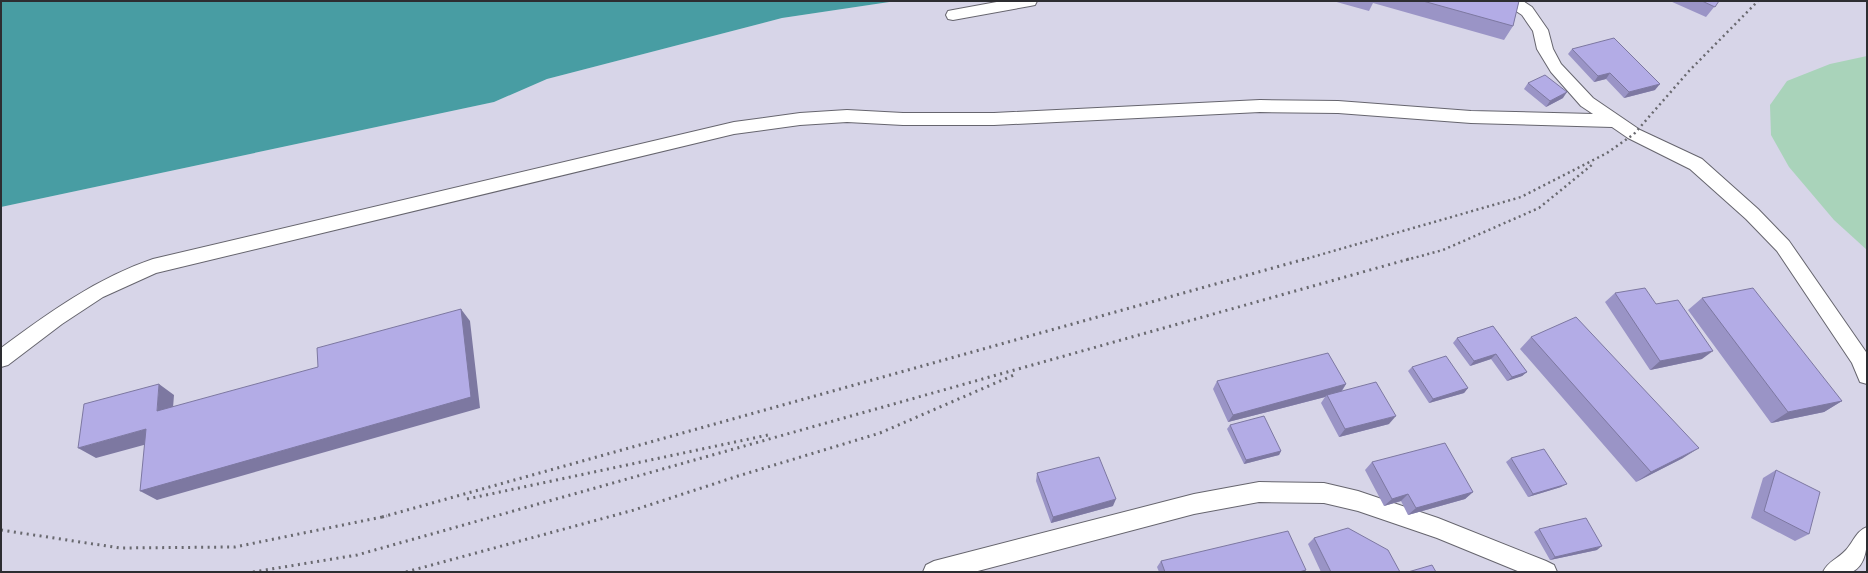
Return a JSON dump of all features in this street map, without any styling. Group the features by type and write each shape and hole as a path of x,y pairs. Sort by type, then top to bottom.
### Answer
{"lane":[{"path":"953,15 1030,1"},
{"path":"1512,1 1527,10 1540,30 1545,49 1556,68 1587,102 1634,134 1696,164 1752,214 1783,246 1863,364 1867,376"},
{"path":"1,359 56,318 97,292 153,266 734,128 800,119 847,116 903,119 994,119 1260,106 1338,107 1471,117 1615,121"},
{"path":"934,572 1194,504 1259,492 1324,493 1358,501 1438,528 1546,572"},
{"path":"1834,572 1853,558 1867,537"}],"shaded area":[{"path":"896,1 1867,1 1867,572 1,572 1,207 494,102 547,79 782,18"}],"green space":[{"path":"1867,56 1867,250 1834,220 1789,167 1771,135 1770,105 1787,81 1830,64"}],"water":[{"path":"1,1 896,1 782,18 547,79 494,102 1,207"}],"building":[{"path":"1423,1 1519,1 1513,26"},
{"path":"1702,1 1719,1 1715,7"},
{"path":"1614,38 1660,84 1629,92 1610,73 1598,76 1572,49"},
{"path":"1545,75 1567,92 1550,101 1528,83"},
{"path":"1645,288 1656,304 1678,300 1713,351 1660,361 1615,293"},
{"path":"1753,288 1842,401 1788,412 1702,298"},
{"path":"461,309 471,397 140,491 146,429 78,448 84,404 159,384 157,411 318,367 317,348"},
{"path":"1576,317 1699,448 1651,472 1531,337"},
{"path":"1493,326 1527,372 1512,377 1496,354 1474,361 1457,338"},
{"path":"1328,353 1346,384 1233,415 1217,381"},
{"path":"1446,356 1468,388 1433,399 1412,367"},
{"path":"1376,382 1396,416 1345,429 1327,395"},
{"path":"1264,416 1281,451 1246,460 1230,425"},
{"path":"1445,443 1473,492 1416,508 1408,494 1392,499 1372,462"},
{"path":"1544,449 1567,484 1533,494 1511,458"},
{"path":"1099,457 1116,499 1053,517 1037,473"},
{"path":"1776,470 1820,492 1809,534 1764,511"},
{"path":"1586,518 1602,546 1555,557 1539,529"},
{"path":"1348,528 1388,550 1400,572 1331,572 1314,538"},
{"path":"1288,531 1306,570 1299,572 1165,572 1161,561"},
{"path":"1432,565 1436,572 1408,572"}],"railway":[{"path":"1302,260 1521,197 1607,153 1634,134 1689,71 1758,1"},
{"path":"1406,260 1443,250 1539,208 1593,164"},
{"path":"382,517 1305,259"},
{"path":"253,572 357,555 1409,259"},
{"path":"406,572 634,510 738,476 880,433 1014,375"},
{"path":"467,499 768,435"},
{"path":"1,530 120,548 235,547 387,516"}]}
